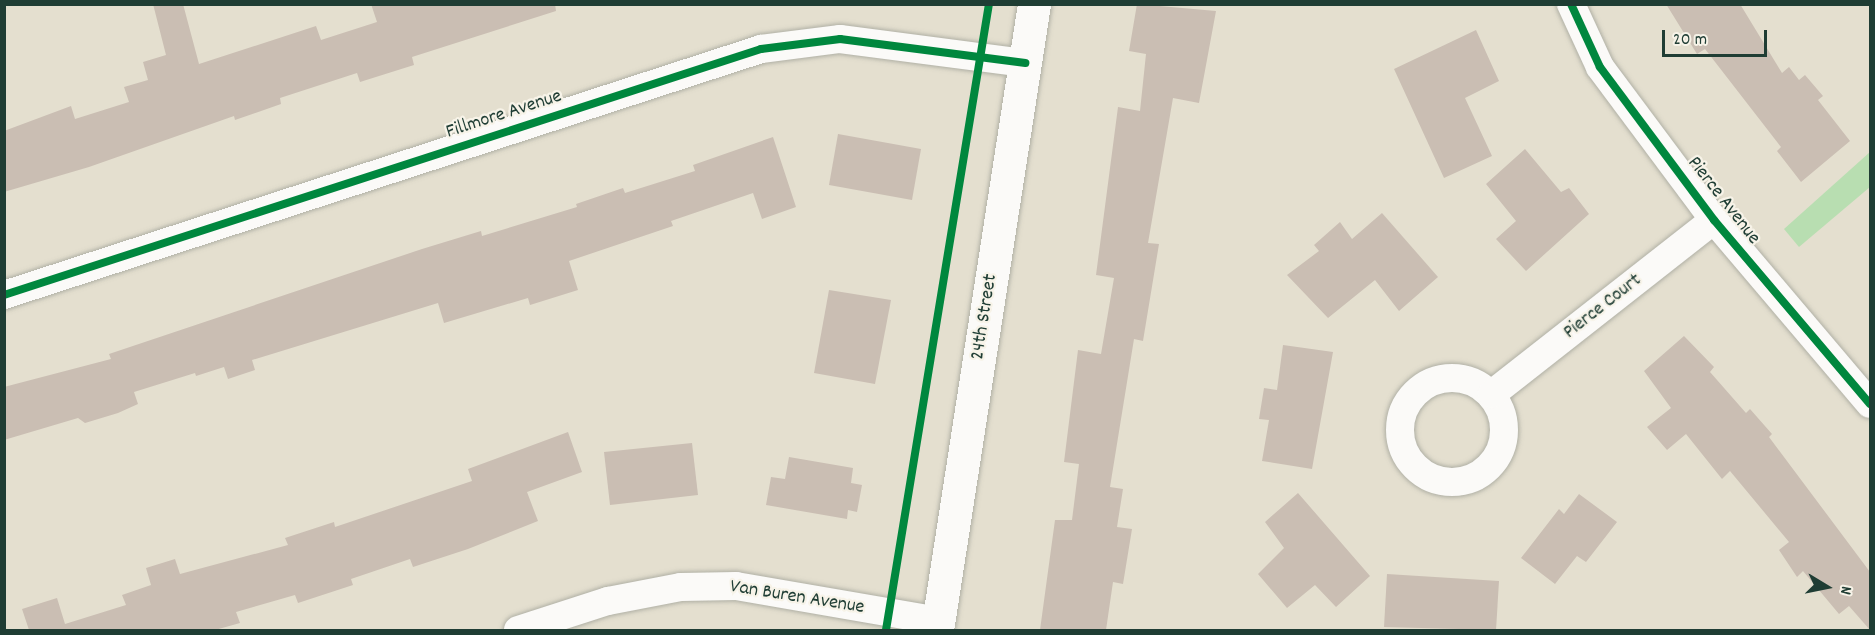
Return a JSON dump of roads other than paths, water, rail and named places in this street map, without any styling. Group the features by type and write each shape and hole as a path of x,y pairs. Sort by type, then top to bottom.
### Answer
{"main road":[{"name":"24th Street","path":"937,626 1034,4"}],"street":[{"name":"Pierce Avenue","path":"1571,4 1600,67 1714,220 1870,404"},
{"name":"Fillmore Avenue","path":"4,295 761,48 840,39 1025,63"},
{"name":"Pierce Court","path":"1492,394 1714,220"},
{"name":"Van Buren Avenue","path":"518,630 608,601 681,587 736,586 937,626"}]}
